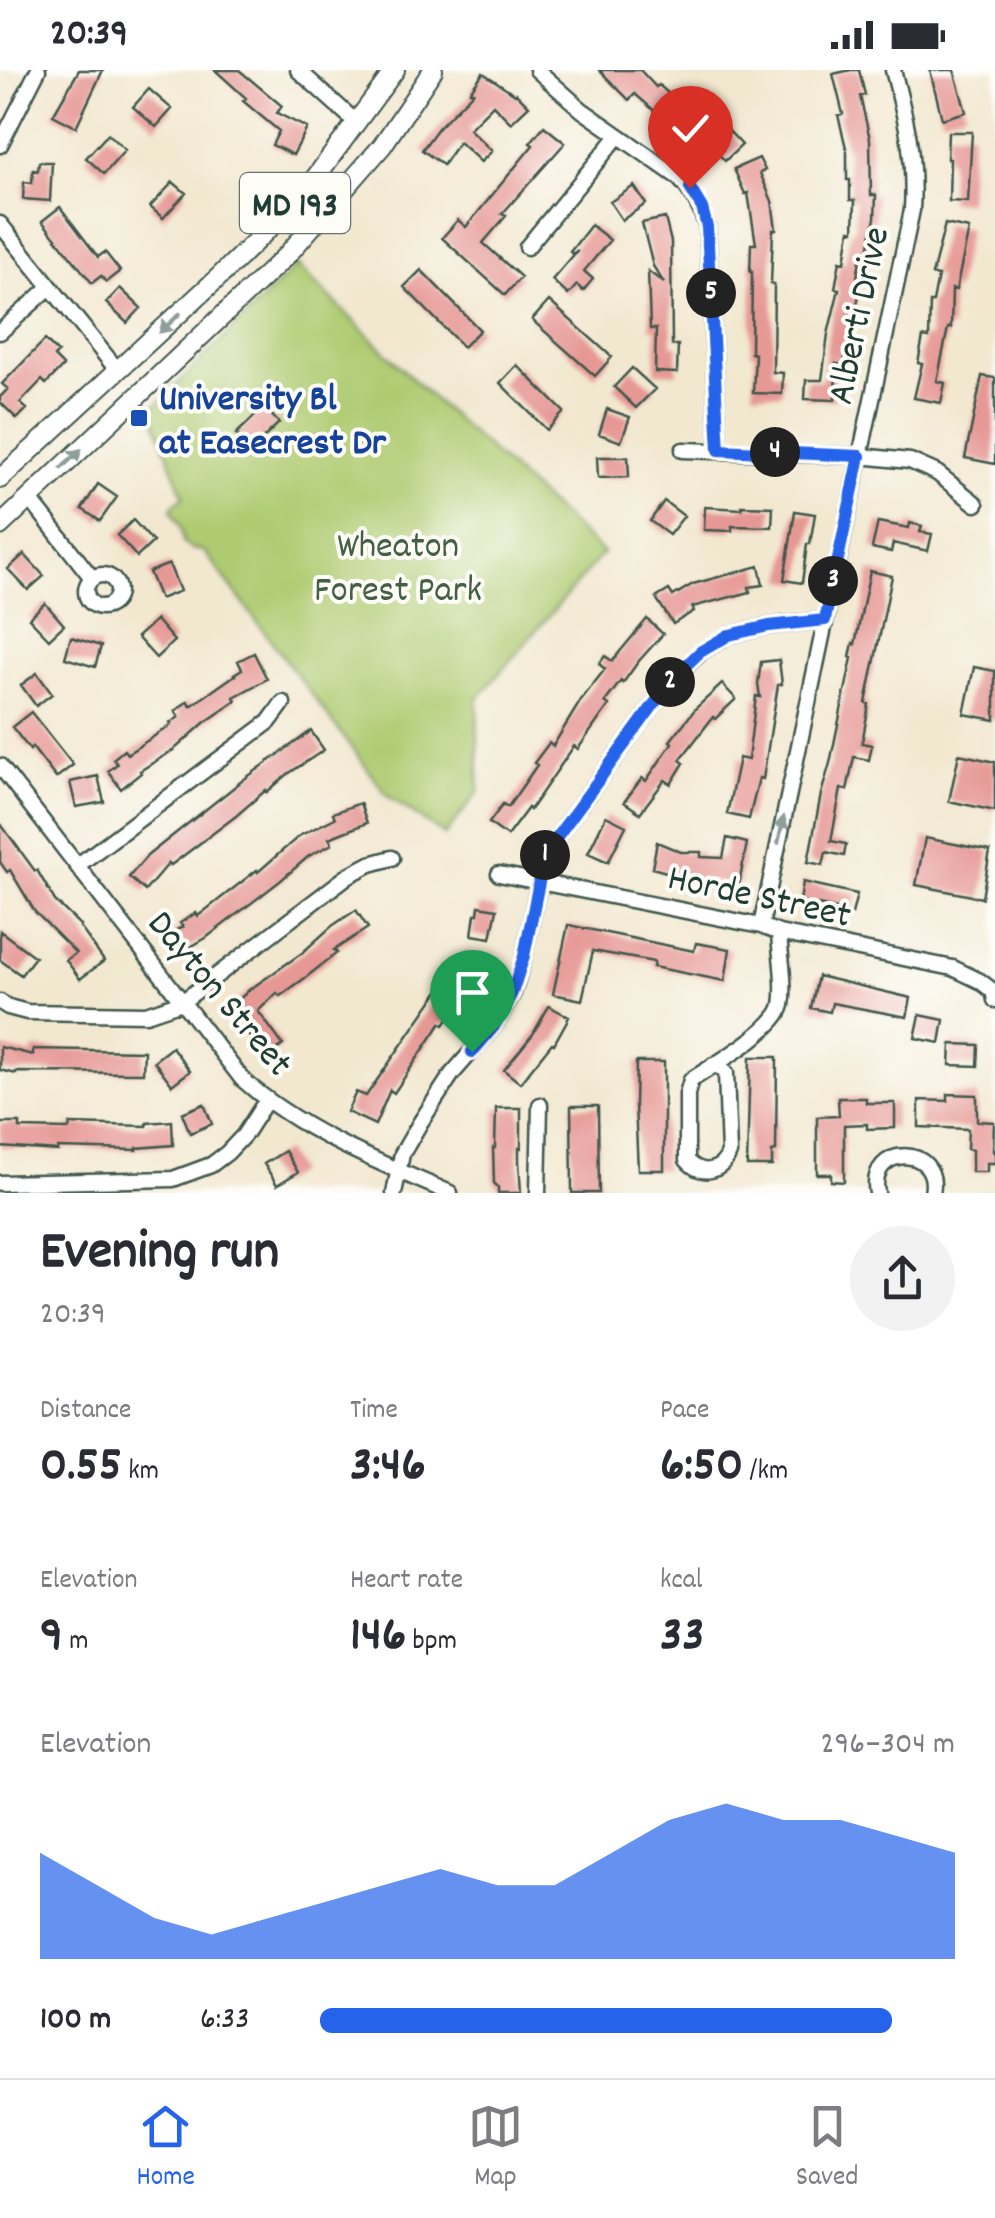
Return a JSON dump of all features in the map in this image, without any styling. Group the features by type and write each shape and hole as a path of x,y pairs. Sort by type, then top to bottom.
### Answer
{"main road":[{"name":"MD 193","path":"0,479 301,197 395,70"},
{"name":"MD 193","path":"0,526 288,254 382,146 432,70"}],"street":[{"path":"0,145 38,70"},
{"path":"298,70 357,123"},
{"path":"537,70 582,110 678,176 702,208 707,227 719,450"},
{"name":"Alberti Drive","path":"762,926 912,210 910,134 894,70"},
{"path":"527,247 618,136"},
{"path":"0,224 118,372"},
{"path":"0,332 50,287"},
{"path":"683,450 910,461 937,473 976,504"},
{"path":"30,499 92,578"},
{"path":"394,1193 402,1154 420,1122 452,1074 494,1026 512,993 524,956 545,853 674,677 700,652 729,635 825,620"},
{"path":"78,864 269,722 283,702"},
{"name":"Dayton Street","path":"0,766 242,1079 266,1101 332,1138 450,1193"},
{"path":"0,1002 28,1012 146,1014 182,1002 349,876 392,858"},
{"name":"Horde Street","path":"498,874 954,968 994,991 995,1000"},
{"path":"713,1065 726,1073 728,1152 725,1163 705,1171 687,1160 686,1094 690,1080 768,1027 779,1014 783,1001 779,933"},
{"path":"0,1183 172,1179 211,1165 227,1153 266,1101"},
{"path":"538,1193 540,1105"},
{"path":"877,1193 877,1174 884,1164 904,1156 925,1164 934,1185 932,1193"}],"green space":[{"name":"Wheaton Forest Park","path":"297,265 429,395 603,553 477,699 479,791 445,835 388,796 204,551 184,544 172,509 184,497 151,410"}],"building":[{"path":"79,70 103,70 76,127 53,115"},
{"path":"215,70 239,70 282,106 277,113 307,128 293,155 272,145 279,131 243,101 246,98"},
{"path":"599,70 640,70 687,110 695,99 742,145 725,161 698,132 696,135 670,114 665,120 635,94 629,100"},
{"path":"859,70 865,95 860,96 870,139 875,218 867,256 861,255 858,300 844,365 836,364 835,400 805,399 806,380 822,380 839,289 835,288 840,261 845,262 850,230 854,231 855,200 850,200 847,152 838,115 843,114 833,74"},
{"path":"930,70 954,70 966,112 942,119"},
{"path":"483,73 529,106 511,123 493,105 469,129 492,151 481,162 459,142 443,165 422,150 473,92 470,91"},
{"path":"149,89 172,109 156,127 133,107"},
{"path":"544,126 565,143 502,214 506,216 483,243 521,277 505,295 442,238 458,220 466,227"},
{"path":"948,132 972,132 968,202 949,201"},
{"path":"108,134 125,150 104,174 86,158"},
{"path":"759,158 765,170 760,173 772,201 776,229 771,284 773,372 783,373 782,394 753,393 750,272 751,244 756,244 748,193 745,194 734,169"},
{"path":"39,162 52,162 50,201 23,199 24,182 32,183 33,170 38,171"},
{"path":"173,182 186,193 163,218 150,207"},
{"path":"634,186 646,204 622,220 610,202"},
{"path":"60,207 98,257 105,252 120,271 106,282 101,276 92,283 42,221"},
{"path":"665,218 671,242 672,345 678,345 677,373 655,372 656,329 650,329 648,271 664,283 653,266 642,223"},
{"path":"945,224 969,229 956,290 952,289 951,328 937,381 945,383 941,403 914,398 923,337 929,338 930,302 938,276 932,275"},
{"path":"591,225 610,240 584,271 593,279 583,291 577,285 568,295 552,280 578,250 570,252"},
{"path":"421,270 480,330 463,347 404,287"},
{"path":"120,288 141,308 127,323 106,303"},
{"path":"549,301 612,357 595,376 532,320"},
{"path":"45,340 58,353 54,357 63,366 46,384 42,380 20,403 27,409 17,419 0,402 8,389 2,384"},
{"path":"517,365 564,412 547,430 500,383"},
{"path":"632,368 655,389 636,408 614,387"},
{"path":"982,376 995,378 995,464 965,458"},
{"path":"264,407 279,423 251,450 236,434"},
{"path":"607,409 630,417 621,442 599,434"},
{"path":"597,457 628,457 629,477 598,478"},
{"path":"98,484 117,497 100,521 82,509"},
{"path":"664,501 684,516 669,535 650,521"},
{"path":"705,507 773,507 772,527 704,530"},
{"path":"795,511 815,514 802,583 784,580"},
{"path":"133,520 153,542 137,557 117,535"},
{"path":"878,522 909,528 910,523 922,526 920,532 932,534 928,551 893,543 891,552 872,548"},
{"path":"24,554 44,576 28,590 8,569"},
{"path":"169,564 180,591 160,599 149,572"},
{"path":"759,566 763,585 692,607 694,611 673,624 656,598 669,590 673,596 693,584"},
{"path":"870,571 892,576 866,703 869,704 862,743 872,745 869,760 854,757 847,790 841,789 831,841 846,844 844,856 826,852 823,865 808,862"},
{"path":"45,603 64,625 49,639 29,618"},
{"path":"647,619 663,634 621,681 578,749 574,746 507,836 489,823 503,804 508,807 549,743 553,746 605,669 599,664 605,656 612,661"},
{"path":"156,620 174,641 156,658 137,637"},
{"path":"71,637 101,646 95,667 65,658"},
{"path":"254,653 267,679 234,697 236,701 121,789 108,771 117,764 113,759 171,725 179,717 175,711 188,701 191,706 235,675 242,669 238,661"},
{"path":"779,660 782,684 778,685 763,779 759,778 749,819 727,814 739,758 748,760 756,696 760,697 761,662"},
{"path":"974,667 995,671 995,720 964,714"},
{"path":"37,673 52,694 36,706 21,685"},
{"path":"722,684 736,699 713,717 680,760 684,763 671,784 665,780 640,813 624,802 642,778 646,781 696,708"},
{"path":"31,712 73,765 56,778 12,727"},
{"path":"311,731 324,750 169,863 145,891 129,877 147,856"},
{"path":"959,754 995,762 995,811 949,801"},
{"path":"98,776 104,802 76,807 70,782"},
{"path":"360,803 367,823 329,838 332,844 309,856 206,938 185,950 174,931 183,927 180,923 196,913 198,916 299,836 335,818 333,813"},
{"path":"606,816 626,826 608,862 588,853"},
{"path":"0,823 37,870 55,901 81,926 104,961 80,979 66,960 76,953 35,912 10,870 7,872 0,862"},
{"path":"727,838 747,843 739,884 688,878 652,868 657,842 681,852 701,852 701,857 723,858"},
{"path":"925,838 990,851 982,898 916,885"},
{"path":"803,882 857,894 852,914 800,902"},
{"path":"479,906 497,909 491,938 472,935"},
{"path":"356,910 368,928 258,1011 283,1045 266,1058 249,1036 252,1033 229,1009"},
{"path":"568,925 694,951 696,943 730,949 725,981 593,951 582,1000 553,994"},
{"path":"0,931 35,957 21,975 0,960"},
{"path":"466,952 484,965 394,1093 390,1090 375,1125 347,1112 356,1092 366,1096"},
{"path":"818,976 911,998 907,1017 832,1003 830,1012 811,1008"},
{"path":"549,1006 569,1017 554,1044 520,1083 504,1070 533,1034"},
{"path":"920,1015 944,1020 940,1043 915,1038"},
{"path":"951,1044 979,1045 978,1066 950,1065"},
{"path":"0,1047 33,1055 33,1049 144,1051 143,1073 16,1074 0,1070"},
{"path":"172,1047 190,1071 172,1085 154,1061"},
{"path":"750,1057 777,1057 776,1151 772,1152 772,1166 747,1166"},
{"path":"636,1062 664,1062 664,1170 638,1170"},
{"path":"948,1094 977,1095 977,1121 994,1122 995,1163 987,1163 987,1172 972,1172 968,1129 919,1127 919,1100 948,1101"},
{"path":"838,1098 895,1103 895,1128 844,1125 844,1182 831,1181 831,1174 817,1174 817,1117 839,1116"},
{"path":"204,1104 212,1124 190,1133 182,1113"},
{"path":"571,1106 598,1106 599,1193 572,1193"},
{"path":"496,1108 521,1108 521,1193 498,1193 494,1183"},
{"path":"172,1121 173,1145 137,1150 58,1151 0,1147 0,1123 20,1123 20,1128 69,1129 70,1124 147,1126"},
{"path":"285,1151 298,1172 277,1185 264,1164"}],"place":[{"name":"University Bl at Easecrest Dr","path":"139,418"}],"route":[{"path":"472,1052 494,1026 512,993 524,956 545,853 674,677 700,652 729,635 825,620 860,456 719,450 707,227 702,208 690,188"}]}
